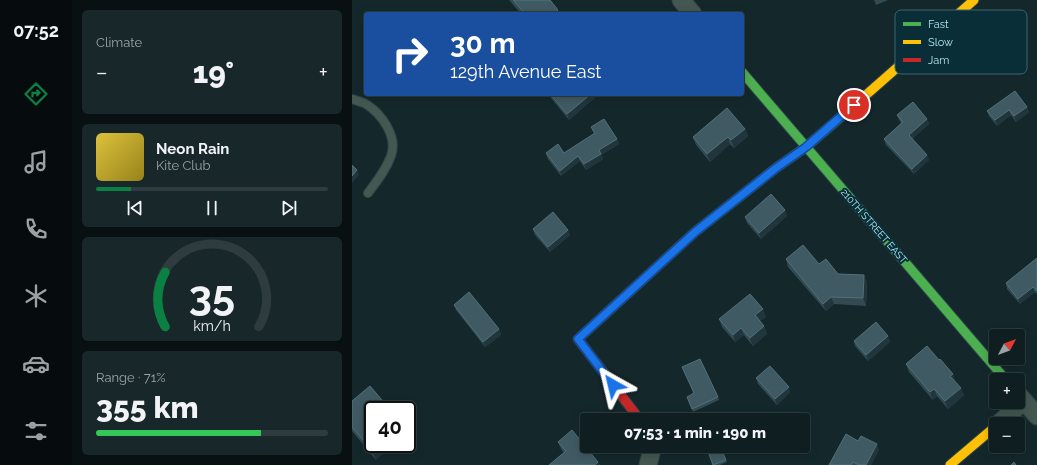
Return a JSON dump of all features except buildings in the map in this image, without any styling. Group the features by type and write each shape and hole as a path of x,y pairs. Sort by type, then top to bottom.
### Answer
{"street":[{"path":"681,0 691,12"},
{"path":"963,10 974,0"},
{"path":"635,413 578,339 695,232 776,168 806,147 895,69"},
{"name":"210TH STREET EAST","path":"744,74 1000,373"},
{"path":"1025,402 1037,416"},
{"path":"1004,417 1011,409"},
{"path":"950,465 989,432"},
{"path":"648,465 651,453"}],"lane":[{"path":"352,99 366,104 384,120 392,137 392,155 382,175 368,193"}],"traffic: fast":[{"path":"744,74 1000,373"},
{"path":"648,275 695,232 776,168 806,147 850,109"}],"traffic: slow":[{"path":"963,10 974,0"},
{"path":"850,109 895,69"},
{"path":"950,465 989,432"}],"traffic: jam":[{"path":"635,413 578,339 648,275"}],"route":[{"path":"613,385 578,339 695,232 776,168 806,147 854,105"}]}
